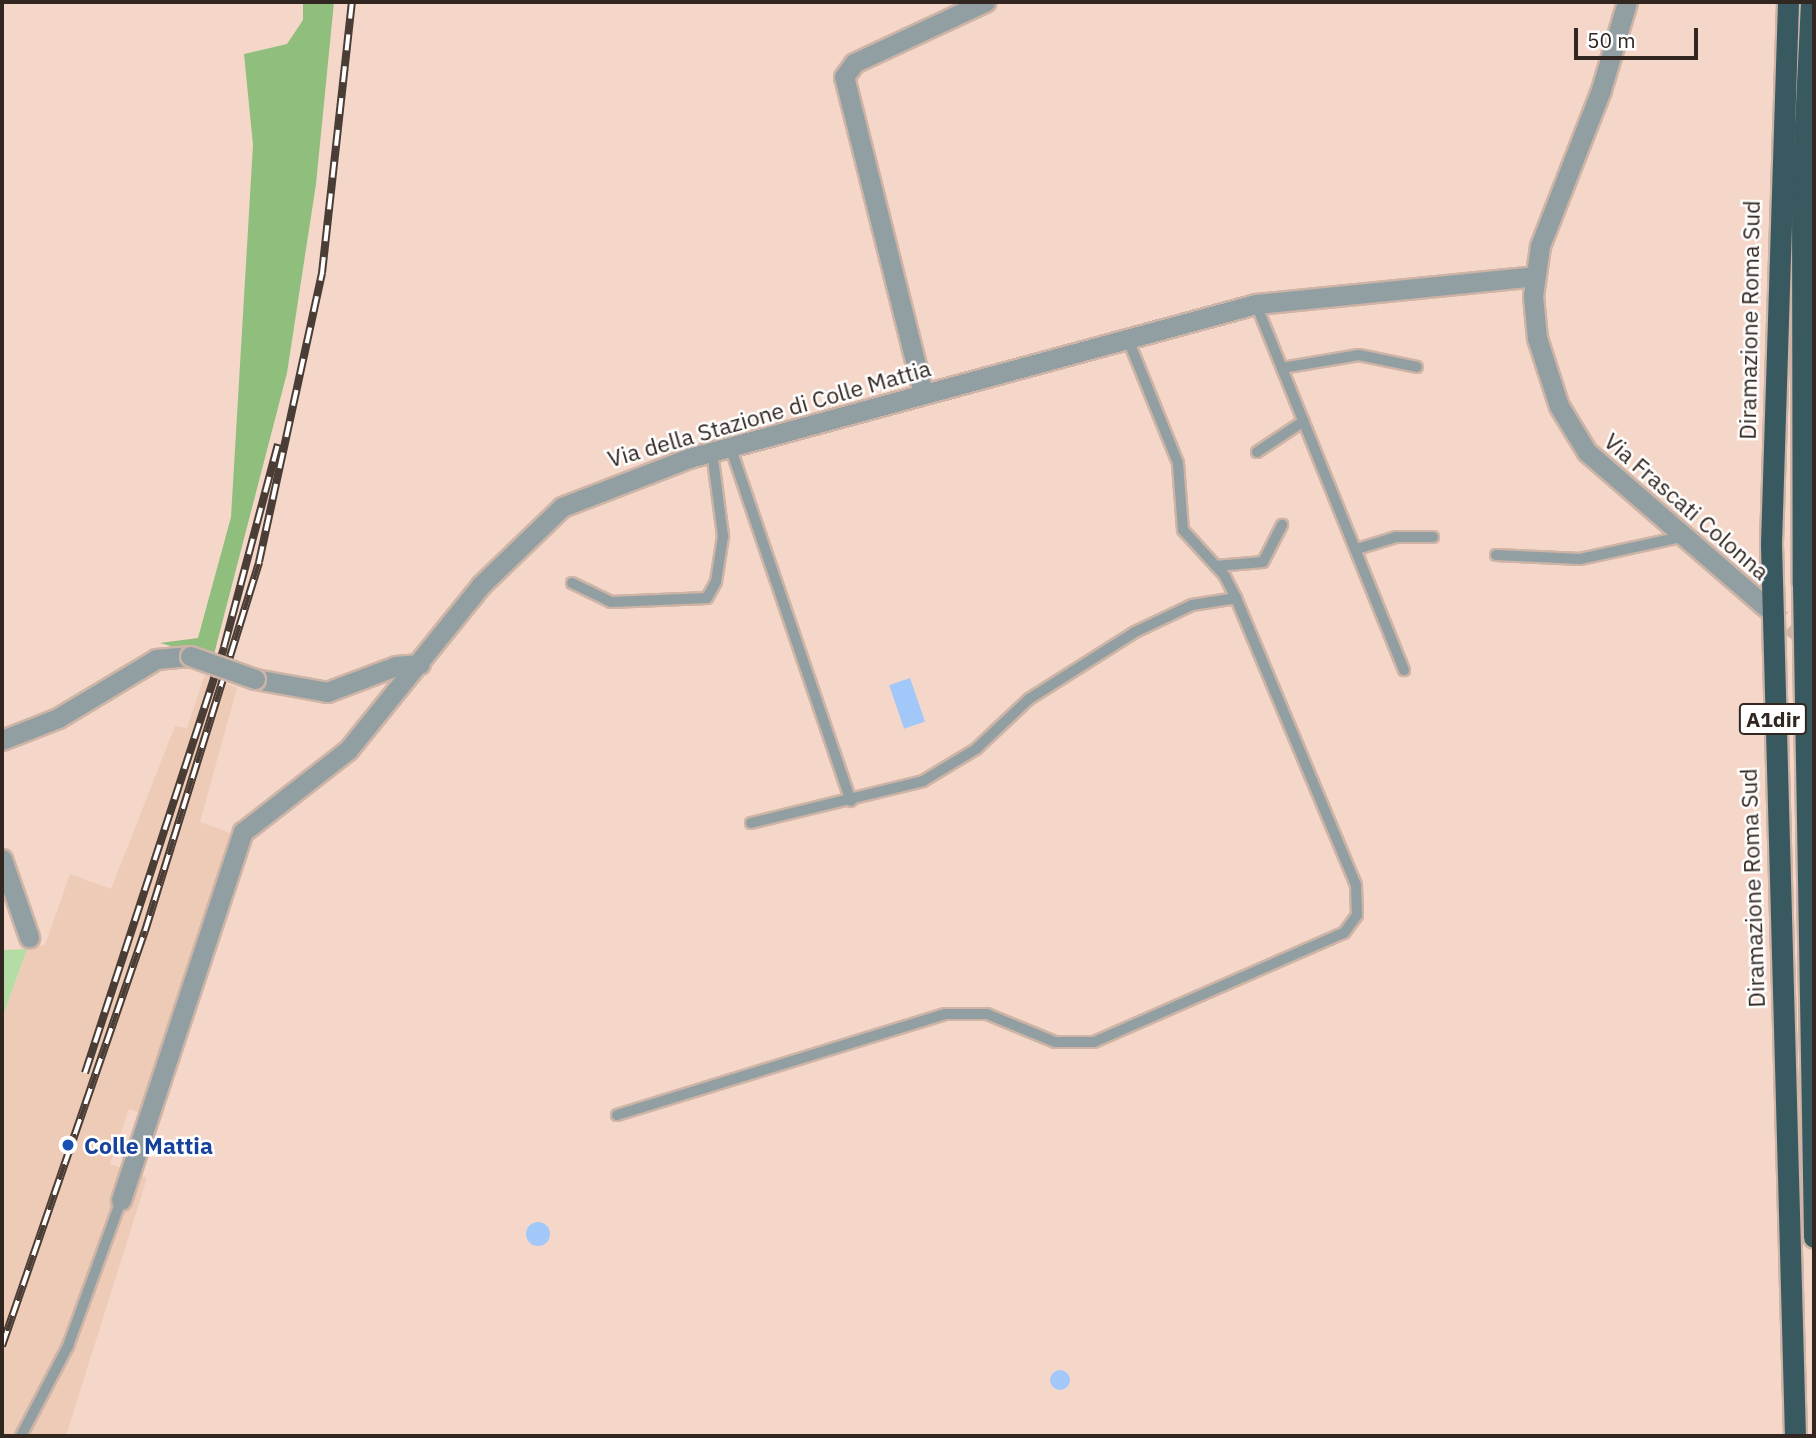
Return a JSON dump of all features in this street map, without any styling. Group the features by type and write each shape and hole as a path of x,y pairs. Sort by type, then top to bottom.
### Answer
{"highway":[{"name":"Diramazione Roma Sud","path":"1788,2 1771,544 1795,1436"},
{"name":"A1dir","path":"1811,2 1802,186 1803,570 1814,1237"}],"street":[{"path":"923,393 844,77 854,63 985,2"},
{"name":"Via Frascati Colonna","path":"1627,2 1598,99 1543,233 1535,276 1537,338 1564,418 1599,464 1767,608"},
{"name":"Via della Stazione di Colle Mattia","path":"121,1200 240,837 261,814 341,756 420,664 486,579 555,512 598,488 721,449 1256,304 1535,276"},
{"path":"2,740 58,718 156,659 190,656 255,679 327,692 396,666 420,664"},
{"path":"2,859 29,937"}],"lane":[{"path":"1256,304 1404,670"},
{"path":"617,1115 944,1014 986,1014 1055,1042 1101,1040 1344,933 1357,915 1356,885 1236,598 1216,566 1183,530 1178,463 1128,339"},
{"path":"1282,368 1359,355 1417,367"},
{"path":"1257,452 1304,421"},
{"path":"572,583 611,603 707,598 716,582 723,536 721,449"},
{"path":"721,449 850,802"},
{"path":"1216,566 1263,562 1282,525"},
{"path":"1357,549 1396,537 1433,537"},
{"path":"1496,555 1580,559 1681,537"},
{"path":"751,822 850,802 943,771 1029,699 1142,629 1192,605 1236,598"},
{"path":"21,1436 76,1327 121,1200"}],"shaded area":[{"path":"205,674 237,688 200,822 230,833 141,1113 129,1109 110,1164 147,1178 66,1436 2,1436 2,1020 27,949 45,945 70,874 111,889 175,726 187,728"}],"green space":[{"path":"303,2 334,2 316,184 287,373 213,658 160,643 198,638 231,517 253,145 244,54 287,44 303,20"},
{"path":"27,949 2,1019 2,950"}],"water":[{"path":"910,678 925,721 904,729 889,685"},
{"path":"538,1222 549,1229 550,1234 543,1245 538,1246 527,1239 526,1234 533,1223"},
{"path":"1060,1370 1067,1373 1070,1380 1067,1387 1060,1390 1053,1387 1050,1380 1053,1373"}],"tunnel":[{"path":"1767,608 1813,643"}],"railway":[{"path":"2,1346 145,931 259,562 322,273 352,2"},
{"path":"85,1073 224,647 278,444"}],"place":[{"name":"Colle Mattia","path":"68,1145"}]}
